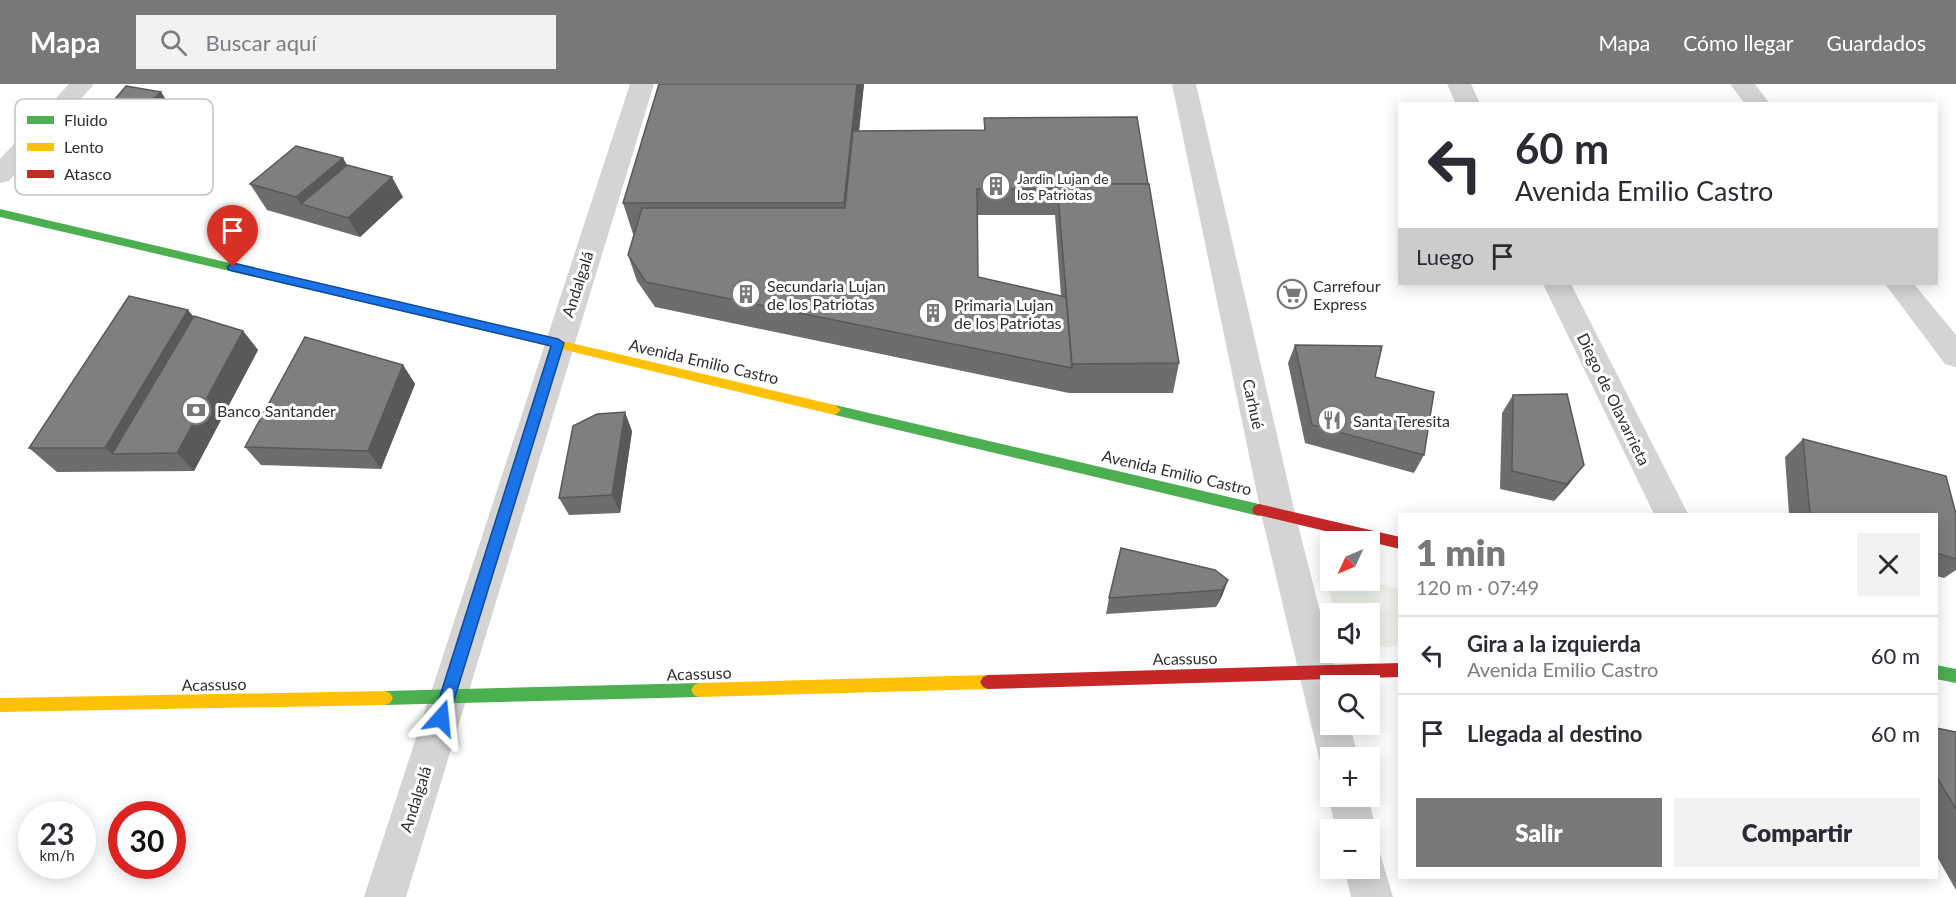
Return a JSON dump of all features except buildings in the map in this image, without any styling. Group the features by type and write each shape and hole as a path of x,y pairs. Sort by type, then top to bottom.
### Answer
{"main road":[{"name":"Avenida Emilio Castro","path":"0,213 1398,543"},
{"name":"Acassuso","path":"0,705 448,697 1191,674 1319,674 1398,670"},
{"path":"1938,672 1956,676"}],"street":[{"path":"68,99 82,84"},
{"name":"Andalgalá","path":"385,897 558,343 642,84"},
{"name":"Carhué","path":"1184,84 1278,513 1320,678"},
{"path":"1459,84 1467,102"},
{"path":"1742,84 1756,102"},
{"path":"0,175 15,158"},
{"name":"Diego de Olavarrieta","path":"1557,285 1671,513"},
{"path":"1900,285 1956,356"},
{"path":"1368,879 1372,897"}],"shaded area":[{"path":"1380,584 1398,589 1398,646 1380,647 1380,603 1332,603 1329,591 1380,591"}],"traffic: fast":[{"path":"0,213 498,330"},
{"path":"835,410 1259,510"},
{"path":"1938,672 1956,676"},
{"path":"385,698 699,690"}],"traffic: slow":[{"path":"498,330 835,410"},
{"path":"699,690 988,682"},
{"path":"0,705 385,698"}],"traffic: jam":[{"path":"1259,510 1398,543"},
{"path":"988,682 1398,670"}],"place":[{"name":"Jardin Lujan de los Patriotas","path":"996,186"},
{"name":"Secundaria Lujan de los Patriotas","path":"746,294"},
{"name":"Carrefour Express","path":"1292,294"},
{"name":"Primaria Lujan de los Patriotas","path":"933,313"},
{"name":"Banco Santander","path":"196,410"},
{"name":"Santa Teresita","path":"1332,420"}],"route":[{"path":"233,267 558,343 441,718"}]}
